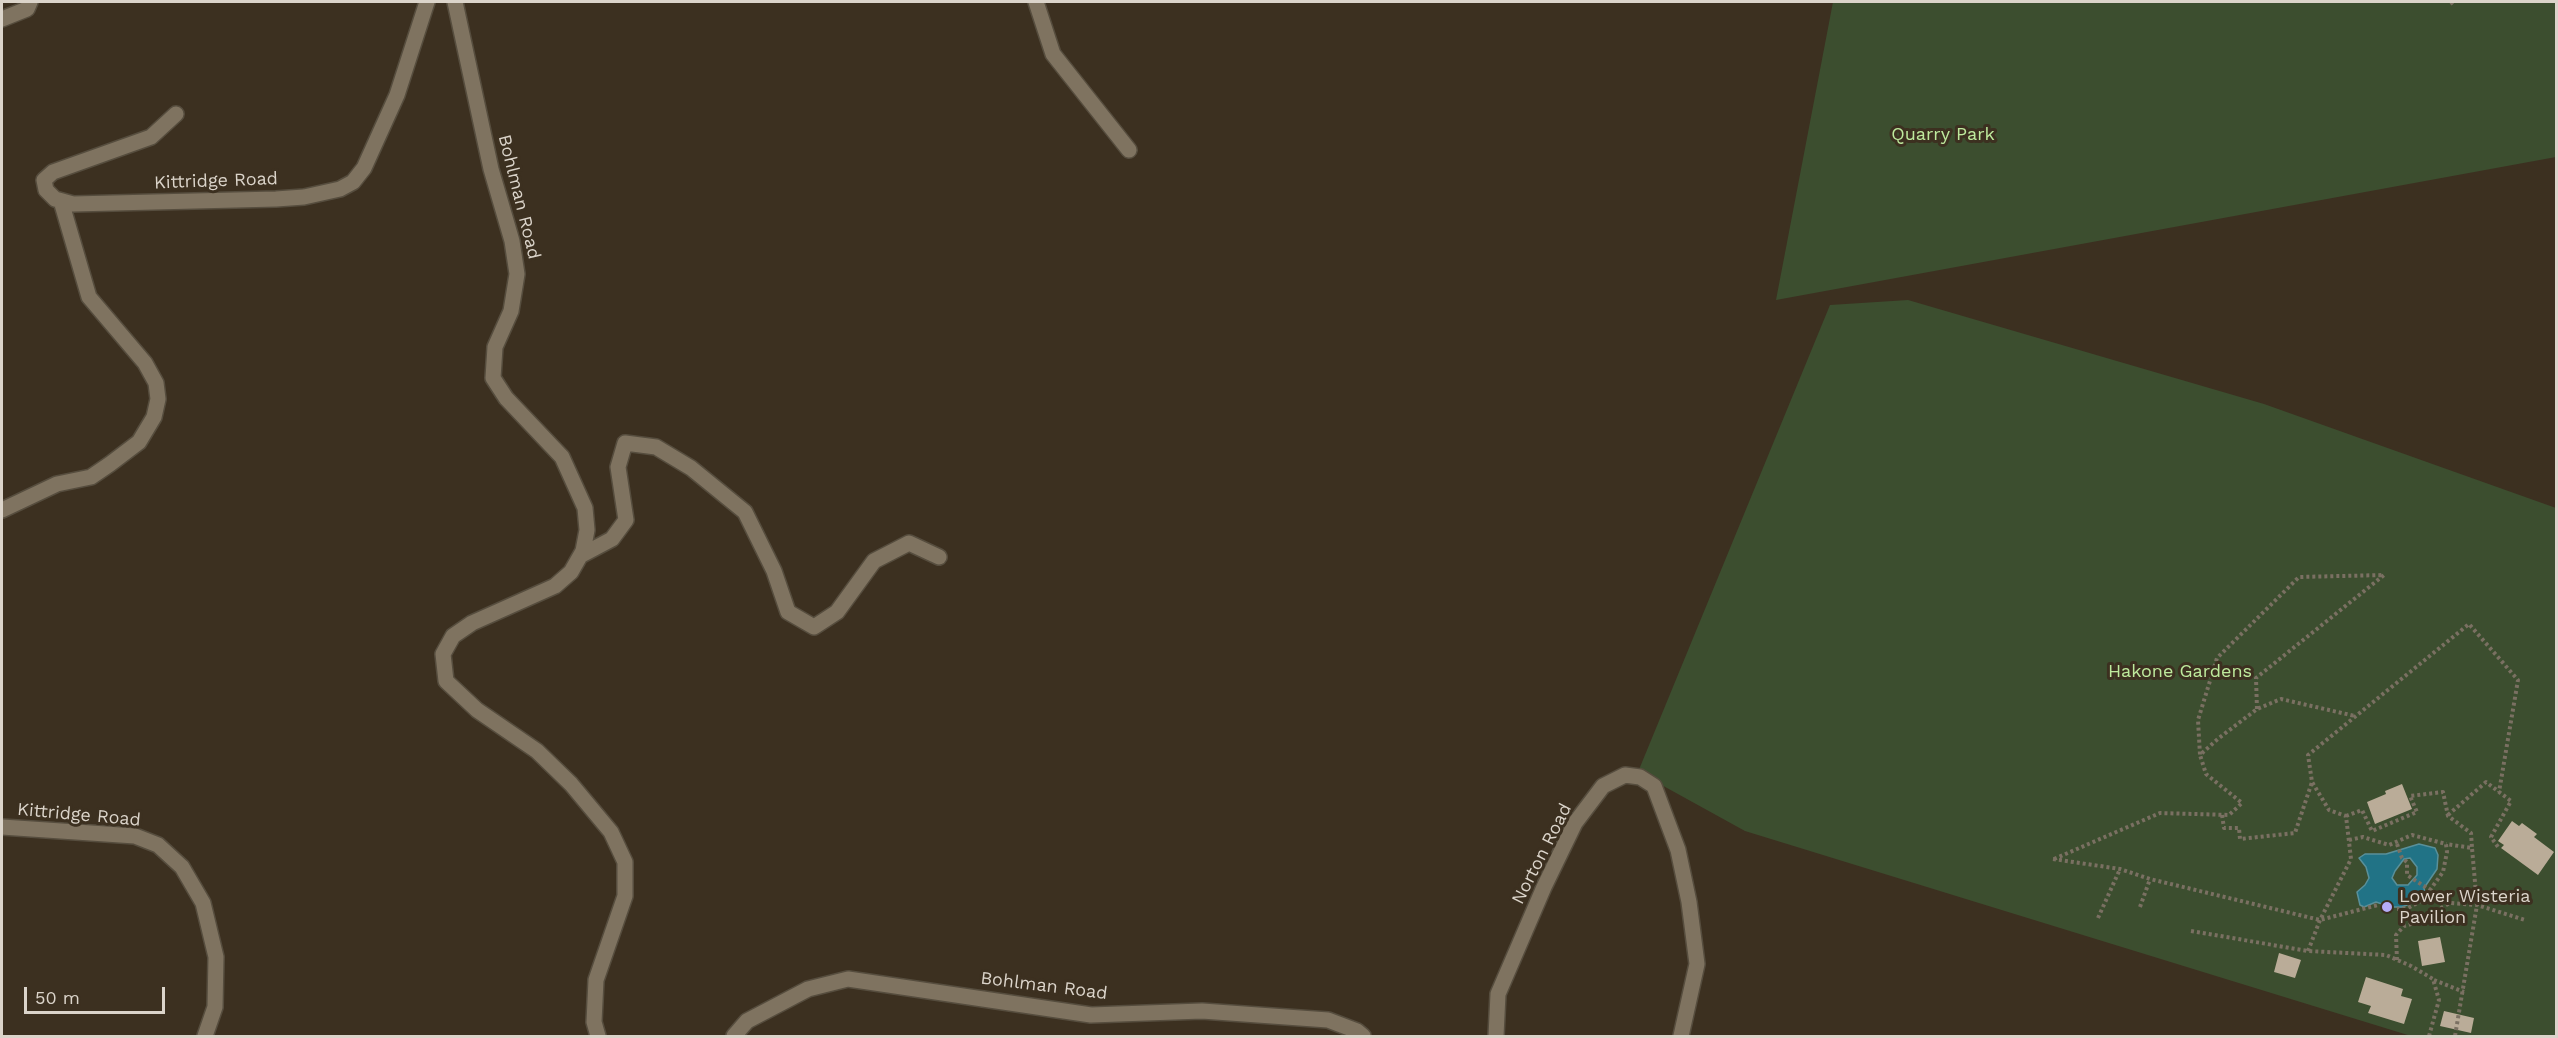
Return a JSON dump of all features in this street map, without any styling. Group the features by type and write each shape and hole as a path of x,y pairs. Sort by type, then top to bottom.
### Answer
{"street":[{"path":"2,19 27,9 30,2"},
{"name":"Kittridge Road","path":"61,201 73,204 276,199 304,197 340,189 353,182 364,168 397,95 427,2"},
{"name":"Bohlman Road","path":"455,2 491,169 512,241 517,274 511,311 495,347 493,378 506,398 562,457 585,508 587,530 580,556 571,572 555,586 472,623 453,636 443,654 446,681 477,710 537,751 571,784 611,832 626,862 625,896 596,980 594,1022 598,1036"},
{"path":"1036,2 1053,54 1129,150"},
{"path":"2,510 57,484 91,477 139,442 154,417 158,399 156,383 145,363 89,297 61,201 46,190 44,180 53,172 151,137 176,114"},
{"path":"580,556 612,539 626,520 618,467 625,443 656,447 691,468 745,512 774,571 788,612 814,627 837,612 874,561 909,543 939,557"},
{"name":"Norton Road","path":"1496,1036 1498,994 1575,823 1604,786 1625,775 1640,777 1654,786 1678,850 1689,902 1697,964 1681,1036"},
{"name":"Kittridge Road","path":"2,827 135,836 158,845 182,867 203,903 216,957 215,1007 205,1036"},
{"name":"Bohlman Road","path":"734,1036 747,1021 808,989 848,979 1091,1015 1202,1011 1328,1020 1356,1030 1364,1036"}],"path":[{"path":"2451,2 2455,6"},
{"path":"2258,709 2256,678 2384,575 2299,577 2217,658 2198,720 2200,756 2206,774 2242,803 2229,815 2160,813 2053,859 2120,869 2150,879 2320,920 2378,905"},
{"path":"2455,1036 2464,992 2476,905 2471,833 2448,816 2443,792 2410,796 2417,812 2372,831 2362,810 2346,816 2329,810 2312,782 2308,755 2469,624 2518,680 2499,792"},
{"path":"2200,756 2219,738 2258,709 2281,699 2355,716"},
{"path":"2222,815 2224,828 2238,828 2240,839 2295,833 2312,782"},
{"path":"2448,816 2486,782 2511,801 2490,837 2498,847"},
{"path":"2308,951 2320,920 2351,859 2346,816"},
{"path":"2349,840 2363,837 2383,844 2397,844 2412,835 2472,848"},
{"path":"2397,844 2402,858 2408,862 2407,875 2411,880 2430,891"},
{"path":"2430,896 2430,891 2443,872 2447,852 2446,844"},
{"path":"2098,918 2120,869"},
{"path":"2140,907 2150,879"},
{"path":"2397,909 2409,908 2430,896 2443,897 2450,903"},
{"path":"2397,960 2396,935 2404,926 2415,923 2450,903 2476,905 2524,921"},
{"path":"2191,931 2308,951 2386,955 2464,992"},
{"path":"2429,1036 2439,1000 2433,979"}],"green space":[{"name":"Quarry Park","path":"1833,2 2556,2 2556,157 1776,300"},
{"name":"Hakone Gardens","path":"1908,300 2264,404 2556,508 2556,1036 2411,1036 1745,831 1638,772 1830,305"}],"water":[{"path":"2419,844 2435,848 2438,855 2437,869 2424,888 2425,893 2422,899 2402,907 2391,907 2376,902 2364,907 2360,905 2357,892 2369,878 2366,867 2359,858 2365,854 2386,854","holes":["2410,858 2417,867 2417,875 2408,885 2397,885 2392,878 2404,859"]}],"building":[{"path":"2402,784 2412,809 2375,824 2367,802"},
{"path":"2512,821 2519,826 2522,823 2537,834 2534,837 2554,852 2538,875 2501,848 2504,845 2498,841"},
{"path":"2440,937 2445,962 2422,966 2418,941"},
{"path":"2279,953 2301,960 2295,978 2274,972"},
{"path":"2366,977 2403,989 2401,996 2412,999 2404,1024 2368,1013 2371,1006 2358,1002"},
{"path":"2444,1011 2474,1018 2471,1033 2440,1026"}],"place":[{"name":"Lower Wisteria Pavilion","path":"2387,907"}]}
